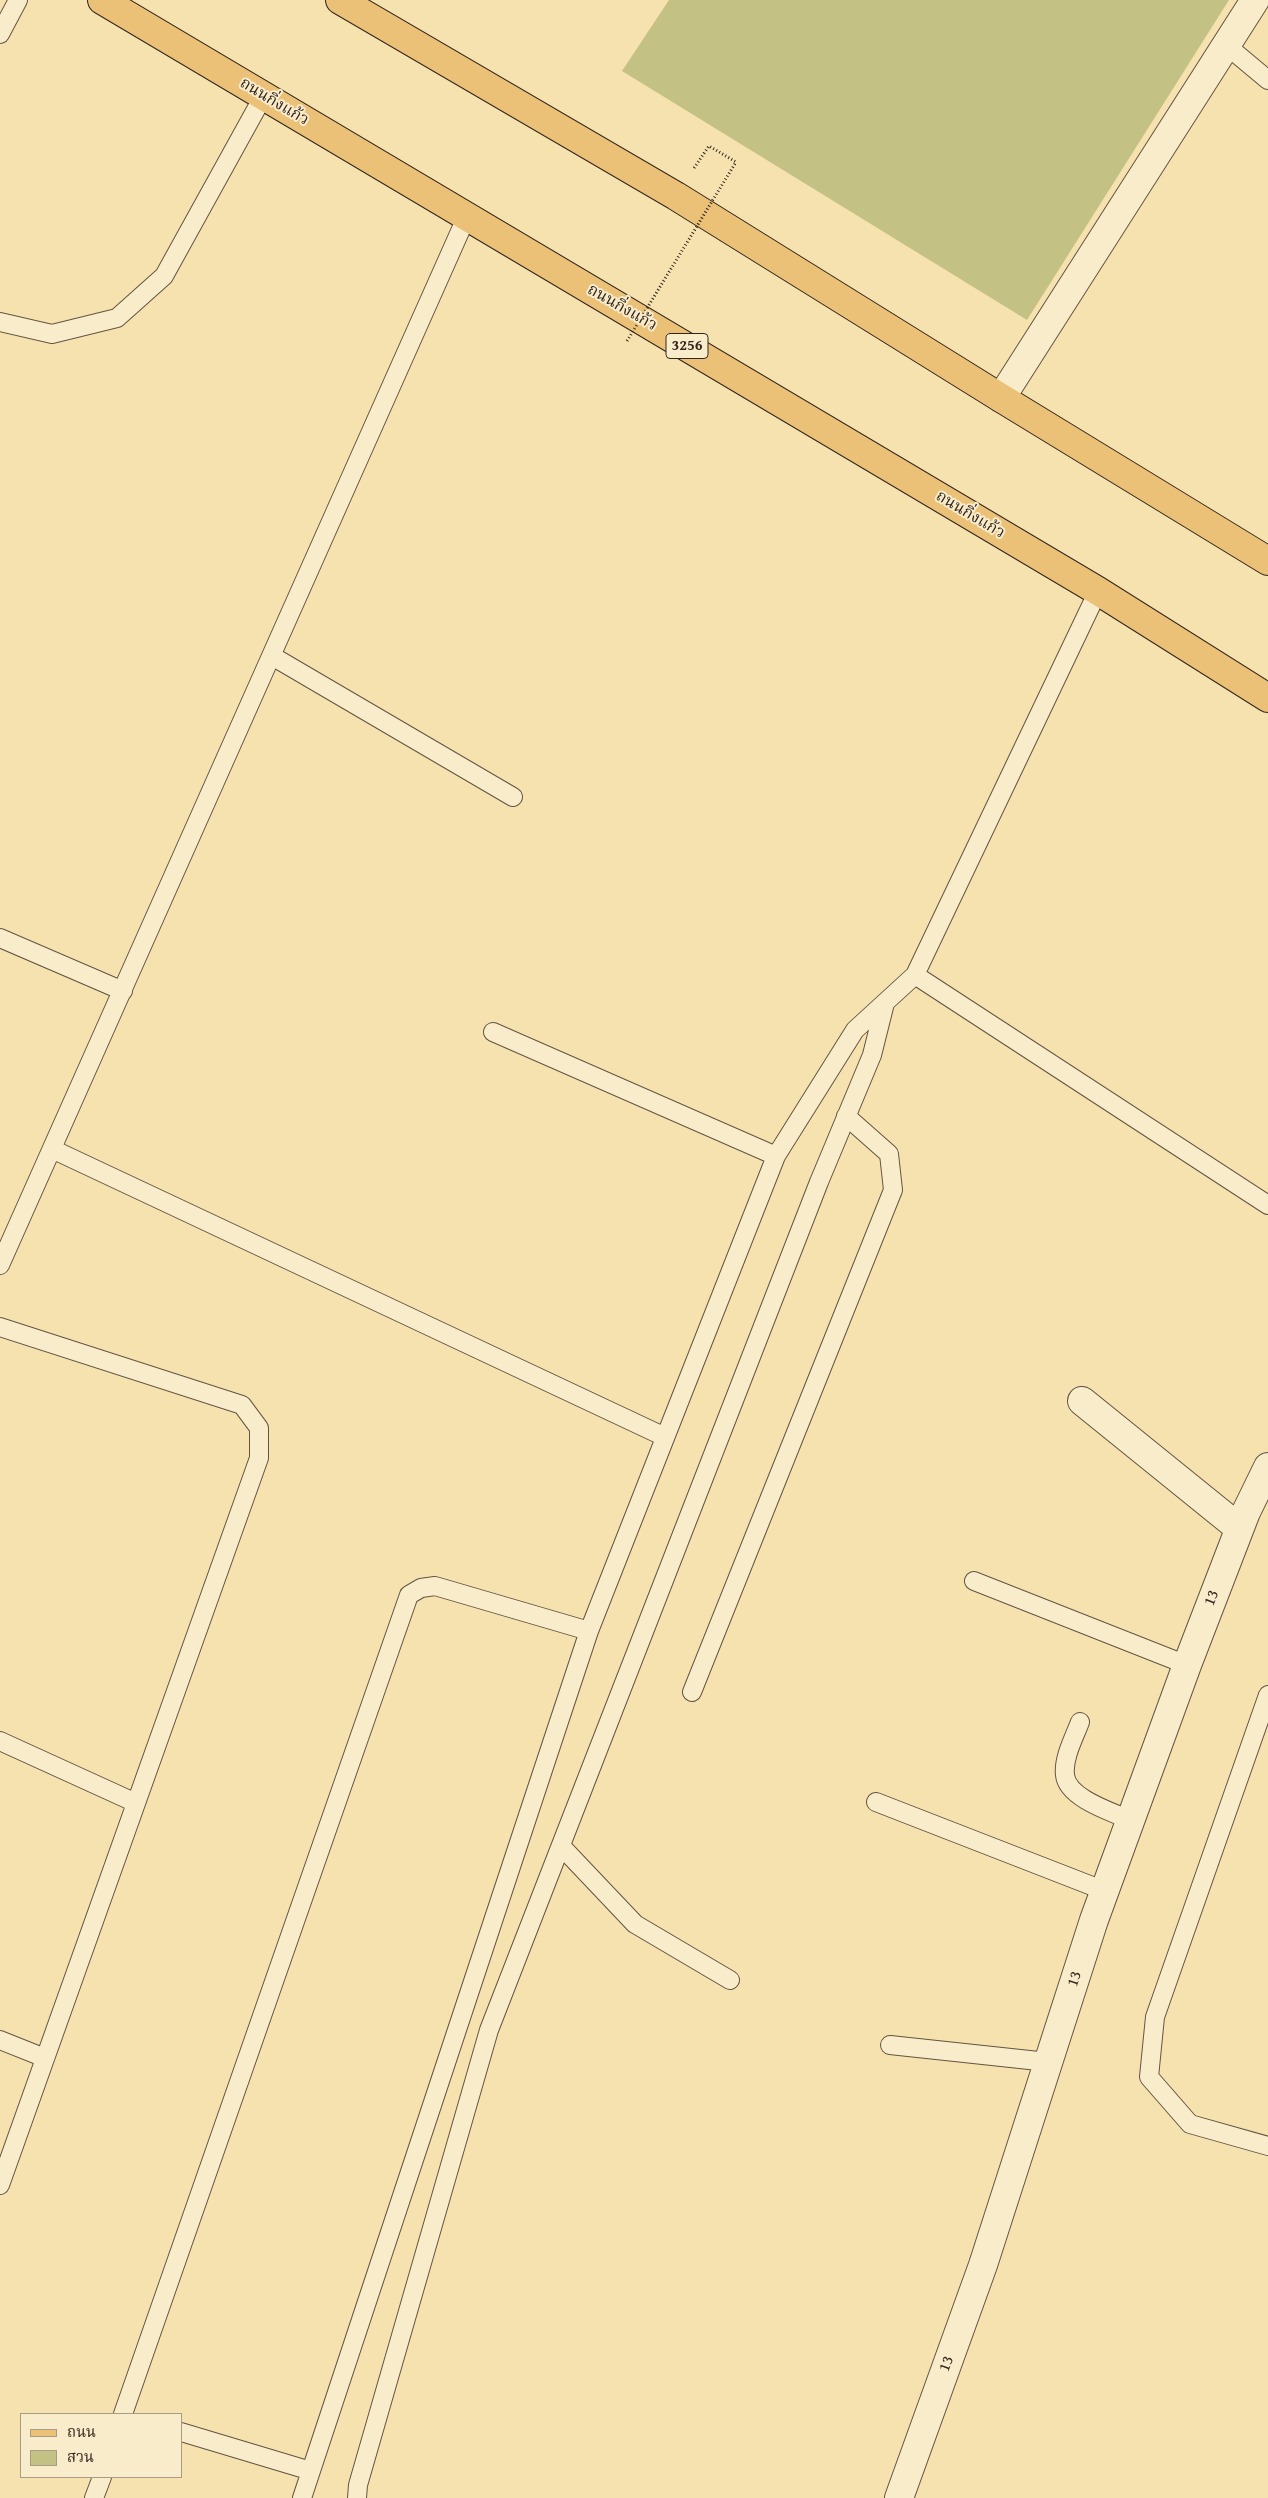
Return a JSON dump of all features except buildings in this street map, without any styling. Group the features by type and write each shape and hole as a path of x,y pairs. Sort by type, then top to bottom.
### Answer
{"main road":[{"name":"ถนนกิ่งแก้ว","path":"102,0 1098,592 1268,698"},
{"path":"340,0 676,196 1001,398 1267,558"}],"street":[{"path":"1001,398 1255,0"},
{"path":"1082,1402 1239,1528"},
{"name":"13","path":"899,2498 983,2265 1048,2062 1130,1820 1239,1528 1268,1467"}],"lane":[{"path":"0,34 18,0"},
{"path":"1226,45 1268,80"},
{"path":"0,322 52,334 117,318 164,276 264,95"},
{"path":"0,1265 466,218"},
{"path":"302,2498 589,1631 776,1156 855,1030 914,975 1098,592"},
{"path":"272,656 513,797"},
{"path":"0,938 123,991"},
{"path":"914,975 1268,1205"},
{"path":"357,2498 358,2485 489,2030 815,1191 872,1055 885,1002"},
{"path":"493,1032 776,1156"},
{"path":"692,1692 893,1190 889,1154 846,1116"},
{"path":"52,1149 665,1437"},
{"path":"0,1327 242,1405 259,1428 259,1458 0,2185"},
{"path":"974,1581 1187,1665"},
{"path":"124,2413 409,1595 421,1588 435,1586 589,1631"},
{"path":"1268,1695 1155,2017 1149,2077 1190,2124 1268,2146"},
{"path":"1080,1722 1067,1757 1065,1775 1068,1786 1080,1797 1130,1820"},
{"path":"0,1741 136,1803"},
{"path":"876,1802 1105,1891"},
{"path":"561,1846 635,1924 730,1980"},
{"path":"0,2040 46,2058"},
{"path":"890,2045 1048,2062"},
{"path":"182,2432 311,2472"},
{"path":"94,2498 102,2478"}],"path":[{"path":"627,341 736,162 709,146 676,196"}],"green space":[{"path":"669,0 1229,0 1027,320 622,71"}]}
